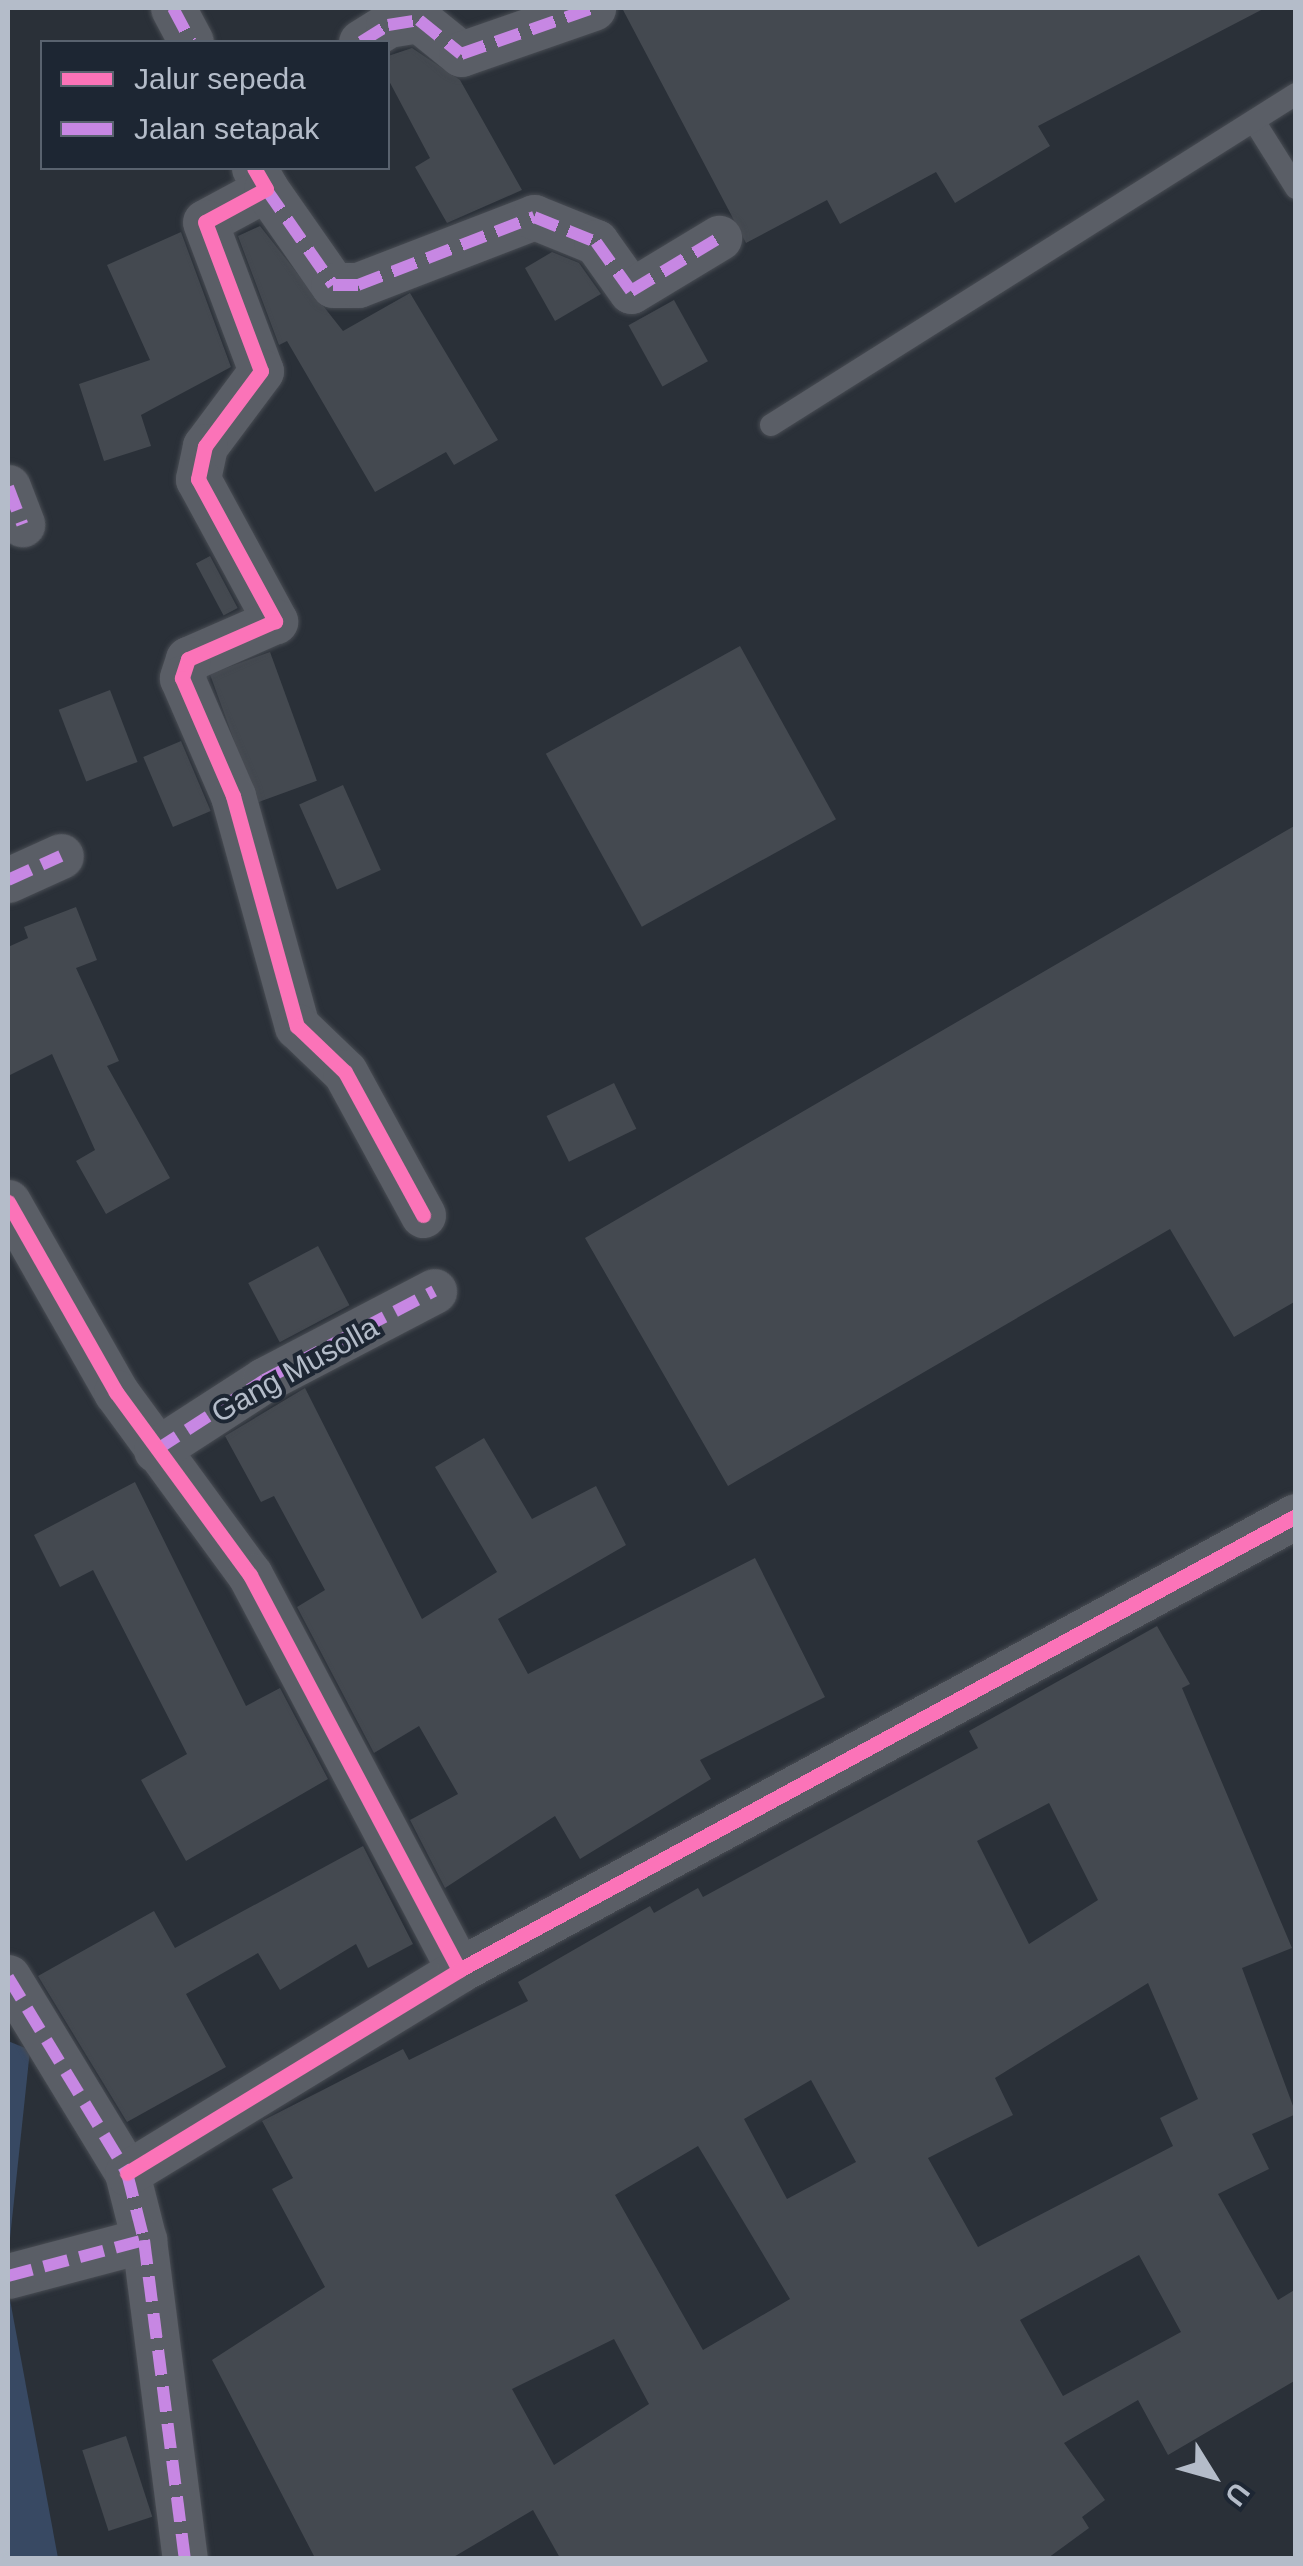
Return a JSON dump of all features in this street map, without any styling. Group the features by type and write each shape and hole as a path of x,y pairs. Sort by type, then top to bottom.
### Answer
{"street":[{"path":"173,8 190,40"},
{"path":"365,40 388,24 419,20 461,54 594,8"},
{"path":"423,1214 346,1072 296,1026 234,796 182,678 188,659 275,621 198,479 205,446 261,370 205,222 260,178 333,285 358,285 534,217 596,242 631,290 719,238"},
{"path":"8,880 62,856"},
{"path":"8,1202 156,1450 250,1575 458,1970"},
{"name":"Gang Musolla","path":"156,1450 264,1380 434,1291"},
{"path":"127,2173 458,1970 1296,1516"},
{"path":"8,1978 127,2173 129,2245 186,2558"},
{"path":"8,2276 129,2245"}],"lane":[{"path":"771,424 1296,94"},
{"path":"1254,120 1296,188"}],"water":[{"path":"8,2041 30,2050 8,2257"},
{"path":"8,2289 58,2558 8,2558"}],"building":[{"path":"622,8 1265,8 1038,126 1050,146 955,203 936,172 840,224 827,200 746,243"},
{"path":"412,48 460,80 522,190 447,223 415,167 430,158 390,83 390,55"},
{"path":"260,226 343,331 410,293 498,440 454,465 446,452 375,492 287,341 279,345 238,236"},
{"path":"181,232 231,367 141,415 151,446 104,461 79,384 150,360 107,265"},
{"path":"552,252 579,263 601,294 555,321 525,268"},
{"path":"674,300 708,361 662,386 629,325"},
{"path":"210,556 238,608 224,616 196,564"},
{"path":"740,646 836,819 642,927 546,754"},
{"path":"270,652 317,781 257,803 210,674"},
{"path":"110,690 138,762 86,782 59,710"},
{"path":"181,741 211,811 173,827 143,757"},
{"path":"343,785 381,870 337,889 299,805"},
{"path":"1296,825 1296,1301 1234,1337 1170,1229 728,1486 585,1238"},
{"path":"76,907 97,960 76,968 119,1061 107,1066 170,1178 106,1214 76,1161 95,1150 52,1054 8,1076 8,947 28,938 24,927"},
{"path":"614,1083 636,1129 569,1162 547,1116"},
{"path":"318,1246 349,1305 280,1342 248,1283"},
{"path":"305,1388 422,1619 497,1572 435,1467 484,1438 532,1519 596,1486 626,1545 498,1619 528,1674 755,1558 825,1697 700,1760 711,1779 580,1859 555,1816 445,1888 410,1820 458,1794 419,1726 374,1753 297,1607 325,1590 274,1496 261,1502 225,1436"},
{"path":"135,1482 246,1706 280,1688 328,1779 186,1861 141,1780 187,1754 93,1570 60,1587 34,1535"},
{"path":"1157,1626 1190,1684 1182,1688 1292,1948 1242,1968 1296,2114 1252,2134 1269,2169 1218,2194 1278,2300 1296,2289 1296,2380 1168,2455 1138,2400 1064,2443 1105,2500 1082,2517 1089,2528 1048,2558 560,2558 533,2510 452,2558 315,2558 212,2360 325,2287 272,2189 293,2178 262,2121 403,2049 409,2060 528,2001 518,1982 650,1906 654,1913 698,1888 703,1897 978,1748 969,1731","holes":["1049,1803 1098,1900 1029,1944 977,1841","1148,1983 1198,2099 1160,2118 1173,2146 978,2247 928,2158 1013,2115 995,2078","811,2080 856,2162 787,2199 744,2119","698,2146 790,2299 703,2350 615,2195","1139,2255 1181,2332 1063,2396 1020,2320","614,2339 649,2404 554,2465 512,2389"]},
{"path":"363,1846 413,1944 368,1968 356,1944 280,1990 258,1953 186,1994 226,2067 127,2122 38,1976 154,1911 175,1948"},
{"path":"126,2436 152,2517 109,2531 82,2450"}],"marked path":[{"path":"173,8 190,40"},
{"path":"364,40 388,25 419,20 461,54 593,8"},
{"path":"266,189 333,285 358,285 534,217 596,242 631,291 719,238"},
{"path":"8,487 22,524"},
{"path":"8,880 61,856"},
{"path":"156,1450 264,1380 434,1291"},
{"path":"8,1977 127,2173 144,2240 185,2558"},
{"path":"8,2276 144,2240"}],"cycle path":[{"path":"255,170 266,189 205,222 261,371 205,446 198,479 275,621 188,659 182,678 233,796 297,1026 345,1072 423,1215"},
{"path":"8,1202 116,1392 250,1575 459,1970"},
{"path":"127,2173 459,1970 1296,1516"}]}
